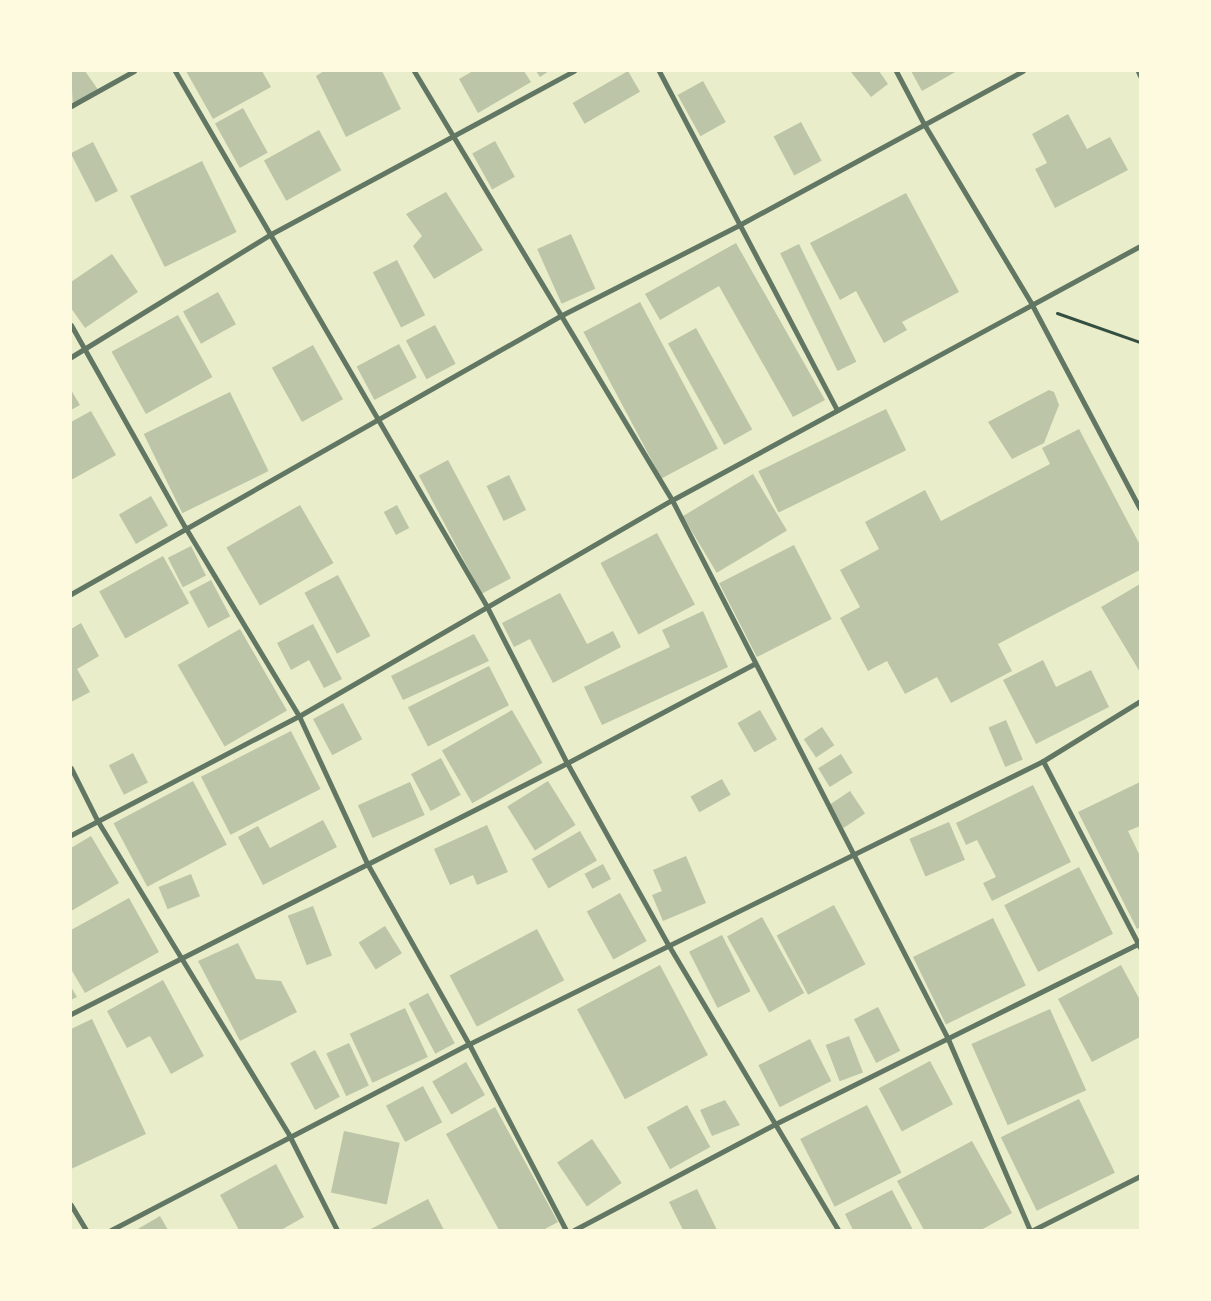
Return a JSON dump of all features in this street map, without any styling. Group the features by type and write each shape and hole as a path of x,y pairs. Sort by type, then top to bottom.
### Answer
{"street":[{"path":"71,106 134,71"},
{"path":"175,71 271,234 376,422 486,605 567,763 669,946 777,1123 838,1230"},
{"path":"414,71 672,500 754,664 948,1039 1031,1230 1140,1176"},
{"path":"71,357 86,350 271,234 574,71"},
{"path":"660,71 837,410"},
{"path":"896,71 924,124 1031,303 1140,509"},
{"path":"71,594 185,527 376,422 560,316 739,225 1024,71"},
{"path":"1138,71 1140,76"},
{"path":"71,835 299,716 486,605 672,500 1031,303 1140,246"},
{"path":"71,325 185,527 299,716 368,865 469,1044 566,1230"},
{"path":"71,1014 368,865 754,664"},
{"path":"111,1230 289,1135 469,1044 854,856 1043,761 1140,701"},
{"path":"574,1230 777,1123 1139,945 1043,761"},
{"path":"71,768 97,820 289,1135 337,1230"},
{"path":"71,1205 86,1230"}],"path":[{"path":"1031,303 1140,342"}],"building":[{"path":"71,71 85,71 99,91 73,109"},
{"path":"186,71 262,71 271,87 213,119"},
{"path":"324,71 382,71 401,109 346,137 316,76"},
{"path":"473,71 524,71 531,82 478,113 459,79"},
{"path":"536,71 549,71 540,77"},
{"path":"628,71 640,92 585,124 573,103"},
{"path":"879,71 888,84 871,97 851,72"},
{"path":"911,71 957,71 922,91"},
{"path":"703,81 726,122 700,136 678,95"},
{"path":"243,108 268,153 240,168 215,124"},
{"path":"1068,114 1087,149 1110,137 1128,170 1055,208 1035,169 1047,163 1032,134"},
{"path":"801,122 822,161 794,175 774,137"},
{"path":"319,130 341,170 286,201 264,161"},
{"path":"495,141 515,177 492,189 472,154"},
{"path":"93,142 118,191 96,202 71,154"},
{"path":"202,161 237,232 165,267 130,196"},
{"path":"446,192 483,250 434,279 413,246 422,236 406,214"},
{"path":"906,193 959,292 902,322 907,330 884,343 856,291 840,300 810,243"},
{"path":"571,234 595,289 562,304 537,249"},
{"path":"736,243 825,400 793,417 719,286 660,320 645,294"},
{"path":"799,244 856,362 838,371 780,253"},
{"path":"112,254 138,292 85,328 71,308 71,282"},
{"path":"397,260 425,315 401,328 373,272"},
{"path":"218,292 236,324 201,344 183,311"},
{"path":"640,302 718,449 661,479 583,332"},
{"path":"178,315 212,377 146,414 112,352"},
{"path":"435,325 456,364 427,379 406,340"},
{"path":"696,328 752,429 724,445 668,344"},
{"path":"399,344 417,378 374,400 357,367"},
{"path":"313,345 343,399 302,422 272,368"},
{"path":"71,390 80,405 71,410"},
{"path":"1049,390 1054,392 1059,405 1044,443 1012,459 988,422"},
{"path":"230,392 269,471 182,513 144,434"},
{"path":"886,409 906,450 779,513 758,471"},
{"path":"91,411 116,455 71,480 71,422"},
{"path":"1079,429 1140,545 1140,570 998,644 1012,671 951,703 937,677 905,694 887,661 868,671 840,618 860,607 840,570 879,549 865,522 925,490 941,521 1050,464 1042,448"},
{"path":"448,460 511,578 482,594 419,475"},
{"path":"753,474 787,531 717,573 683,516"},
{"path":"509,475 526,510 504,521 487,486"},
{"path":"151,496 168,525 136,544 119,514"},
{"path":"300,505 334,563 260,606 226,548"},
{"path":"397,505 409,528 396,535 384,512"},
{"path":"657,533 695,605 639,635 600,563"},
{"path":"794,545 832,619 757,657 719,583"},
{"path":"191,546 206,575 183,587 168,558"},
{"path":"163,556 189,603 125,639 99,591"},
{"path":"338,575 370,636 337,654 304,593"},
{"path":"211,580 230,616 208,628 189,592"},
{"path":"1140,584 1140,672 1101,607"},
{"path":"560,593 587,644 613,631 621,647 553,683 530,639 514,647 502,623"},
{"path":"703,611 728,667 602,725 584,687 670,647 662,630"},
{"path":"81,623 99,656 77,669 90,692 71,702 71,629"},
{"path":"313,624 342,679 324,688 309,660 291,670 277,643"},
{"path":"240,629 287,710 225,746 178,665"},
{"path":"474,634 489,661 403,700 391,676"},
{"path":"1043,660 1056,687 1091,670 1109,707 1036,744 1003,680"},
{"path":"489,666 509,705 428,747 408,707"},
{"path":"343,703 362,739 332,755 313,719"},
{"path":"512,710 542,763 472,803 442,750"},
{"path":"760,710 777,739 754,752 737,723"},
{"path":"1006,720 1023,760 1005,767 989,727"},
{"path":"822,727 834,745 816,758 804,739"},
{"path":"291,731 321,789 231,835 201,777"},
{"path":"133,753 148,782 124,795 109,765"},
{"path":"841,754 853,773 830,787 818,768"},
{"path":"441,758 461,795 431,811 411,774"},
{"path":"722,779 731,795 699,812 691,796"},
{"path":"193,781 227,845 147,887 114,823"},
{"path":"548,781 576,825 535,851 507,806"},
{"path":"410,782 425,815 373,838 358,805"},
{"path":"1140,782 1140,826 1128,831 1140,856 1140,927 1137,929 1078,812"},
{"path":"1033,785 1071,862 992,901 983,883 996,877 977,840 966,845 956,823"},
{"path":"850,791 865,813 844,828 828,806"},
{"path":"323,820 337,847 263,885 238,837 258,826 270,848"},
{"path":"949,822 965,860 925,877 909,839"},
{"path":"487,825 508,872 477,885 473,875 450,885 434,849"},
{"path":"580,831 597,860 549,888 532,859"},
{"path":"91,836 119,883 71,911 71,848"},
{"path":"686,856 706,903 663,921 652,895 662,891 653,870"},
{"path":"603,864 611,879 592,889 584,874"},
{"path":"1079,867 1113,934 1038,972 1004,905"},
{"path":"191,874 200,896 168,909 159,887"},
{"path":"620,893 647,941 613,960 587,911"},
{"path":"129,898 159,952 85,993 71,969 71,930"},
{"path":"834,905 865,964 808,995 777,936"},
{"path":"313,906 332,955 307,965 288,916"},
{"path":"762,917 804,993 769,1012 727,936"},
{"path":"993,918 1026,985 946,1024 913,957"},
{"path":"385,926 402,953 376,970 359,942"},
{"path":"537,929 564,980 477,1027 450,975"},
{"path":"722,935 751,991 718,1008 689,952"},
{"path":"238,943 256,979 281,981 297,1012 240,1041 198,961"},
{"path":"660,965 708,1055 625,1099 577,1009"},
{"path":"1121,965 1140,1000 1140,1037 1092,1062 1058,999"},
{"path":"163,980 204,1056 171,1074 150,1036 127,1048 107,1011"},
{"path":"71,987 77,997 71,1000"},
{"path":"428,993 455,1043 435,1054 409,1003"},
{"path":"878,1007 900,1051 876,1063 854,1019"},
{"path":"405,1008 428,1057 373,1083 350,1034"},
{"path":"1050,1009 1086,1090 1008,1125 971,1044"},
{"path":"92,1019 146,1134 71,1169 71,1029"},
{"path":"849,1036 863,1072 840,1081 826,1045"},
{"path":"810,1039 831,1081 780,1107 758,1065"},
{"path":"349,1043 369,1086 346,1096 326,1054"},
{"path":"315,1050 340,1097 315,1110 290,1063"},
{"path":"930,1061 953,1104 902,1131 879,1088"},
{"path":"466,1062 485,1095 451,1114 432,1082"},
{"path":"423,1086 442,1122 405,1142 386,1106"},
{"path":"1079,1099 1115,1173 1037,1211 1001,1137"},
{"path":"725,1100 740,1125 712,1136 700,1110"},
{"path":"687,1105 710,1147 670,1169 647,1127"},
{"path":"867,1105 902,1173 835,1207 800,1139"},
{"path":"495,1107 558,1222 543,1230 499,1230 446,1134"},
{"path":"344,1131 400,1143 387,1204 331,1193"},
{"path":"592,1139 622,1183 587,1206 557,1162"},
{"path":"972,1141 1012,1213 981,1230 924,1230 897,1181"},
{"path":"276,1164 304,1217 281,1230 239,1230 220,1195"},
{"path":"697,1189 717,1230 683,1230 669,1202"},
{"path":"892,1190 913,1230 853,1230 845,1214"},
{"path":"428,1199 444,1230 369,1230"},
{"path":"160,1216 168,1230 136,1230"}]}
